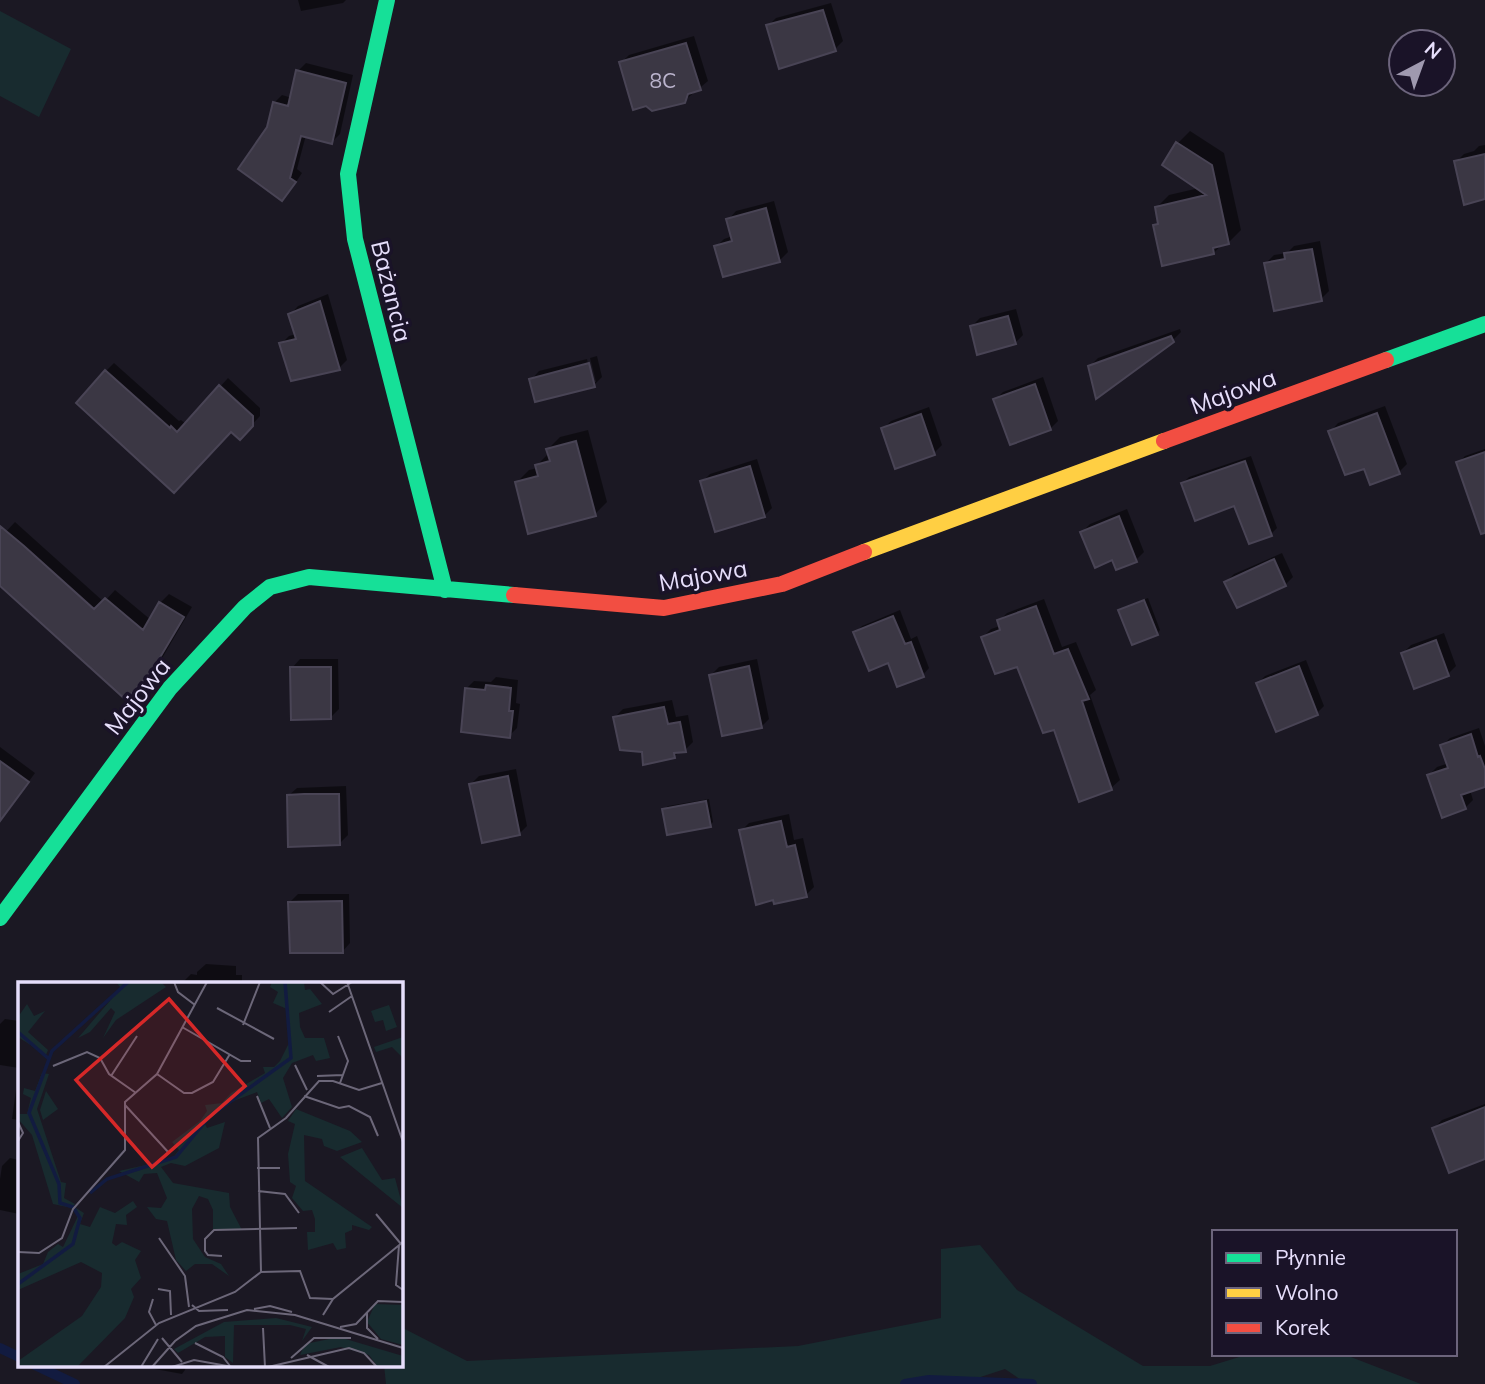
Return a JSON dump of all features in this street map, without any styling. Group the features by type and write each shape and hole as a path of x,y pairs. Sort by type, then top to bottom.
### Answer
{"street":[{"name":"Bażancia","path":"387,0 348,174 350,208 355,239 445,590"},
{"name":"Majowa","path":"0,918 170,688 245,607 270,587 309,578 664,608 782,584 1485,324"}],"green space":[{"path":"0,11 71,49 39,117 0,96"},
{"path":"980,1245 1017,1290 1143,1366 1210,1366 1242,1356 1348,1356 1421,1384 1027,1384 1005,1369 959,1384 386,1384 384,1366 402,1366 402,1328 467,1361 798,1346 941,1318 941,1249"}],"building":[{"path":"823,10 836,51 779,69 766,25"},
{"path":"686,43 701,90 688,94 685,103 652,111 646,106 633,110 619,62"},
{"path":"296,70 346,83 332,144 301,136 290,178 296,182 282,201 238,169 267,127 273,102 288,106"},
{"path":"1176,142 1212,165 1229,244 1213,248 1214,254 1162,266 1153,225 1158,224 1155,207 1206,195 1162,165"},
{"path":"1485,154 1485,199 1464,205 1454,161"},
{"path":"766,208 780,262 723,277 714,246 732,241 726,219"},
{"path":"1312,249 1322,301 1274,311 1264,263 1285,259 1284,253"},
{"path":"320,301 340,370 291,381 279,343 296,339 288,314"},
{"path":"1008,316 1016,344 977,355 970,326"},
{"path":"1171,336 1174,342 1096,399 1088,366"},
{"path":"589,363 595,387 535,402 529,379"},
{"path":"105,370 177,432 219,385 253,416 253,426 240,440 231,432 174,493 76,403"},
{"path":"1035,384 1051,430 1010,445 993,399"},
{"path":"1377,413 1400,474 1370,485 1364,469 1345,475 1328,431"},
{"path":"921,414 935,455 895,469 881,428"},
{"path":"576,441 596,516 528,534 515,482 538,476 535,465 550,461 546,449"},
{"path":"1485,452 1485,533 1481,534 1456,462"},
{"path":"1245,461 1272,536 1249,544 1234,506 1195,521 1181,483"},
{"path":"750,466 765,517 715,532 700,481"},
{"path":"1119,516 1137,562 1116,570 1112,560 1095,568 1080,532"},
{"path":"0,526 94,609 105,598 143,630 159,602 184,617 152,671 126,700 0,586"},
{"path":"1274,559 1286,586 1237,608 1224,582"},
{"path":"1144,600 1158,635 1132,645 1118,610"},
{"path":"1036,606 1054,654 1068,649 1089,699 1082,701 1112,790 1079,802 1054,730 1043,733 1017,667 995,674 981,637 1000,630 997,620"},
{"path":"893,616 905,644 911,642 924,677 897,687 888,663 869,671 853,632"},
{"path":"1436,640 1449,676 1414,689 1401,653"},
{"path":"749,666 762,728 722,736 709,675"},
{"path":"1299,666 1318,715 1276,732 1256,683"},
{"path":"290,667 331,667 331,719 291,720"},
{"path":"486,685 511,688 509,711 513,711 510,738 461,732 465,688 485,690"},
{"path":"664,707 668,724 680,722 686,752 674,753 675,758 643,765 642,752 620,750 613,717"},
{"path":"1471,734 1485,769 1485,787 1461,795 1466,809 1442,818 1427,775 1448,768 1440,745"},
{"path":"0,761 29,782 0,821"},
{"path":"508,776 520,835 482,843 469,784"},
{"path":"339,794 340,845 288,847 287,795"},
{"path":"706,801 711,827 667,835 662,809"},
{"path":"781,821 787,847 795,845 807,897 774,904 773,900 756,905 739,830"},
{"path":"342,901 343,953 290,953 288,902"},
{"path":"1485,1107 1485,1159 1449,1173 1432,1128"}],"waterway":[{"path":"0,1348 18,1357"},
{"path":"37,1366 75,1384"},
{"path":"905,1384 929,1380 1032,1384"}],"traffic: fast":[{"path":"387,0 348,174 355,239 445,590"},
{"path":"1386,360 1485,324"},
{"path":"0,918 170,688 245,607 270,587 309,577 514,595"}],"traffic: slow":[{"path":"864,552 1164,441"}],"traffic: jam":[{"path":"1164,441 1386,360"},
{"path":"514,595 664,608 782,584 864,552"}]}
